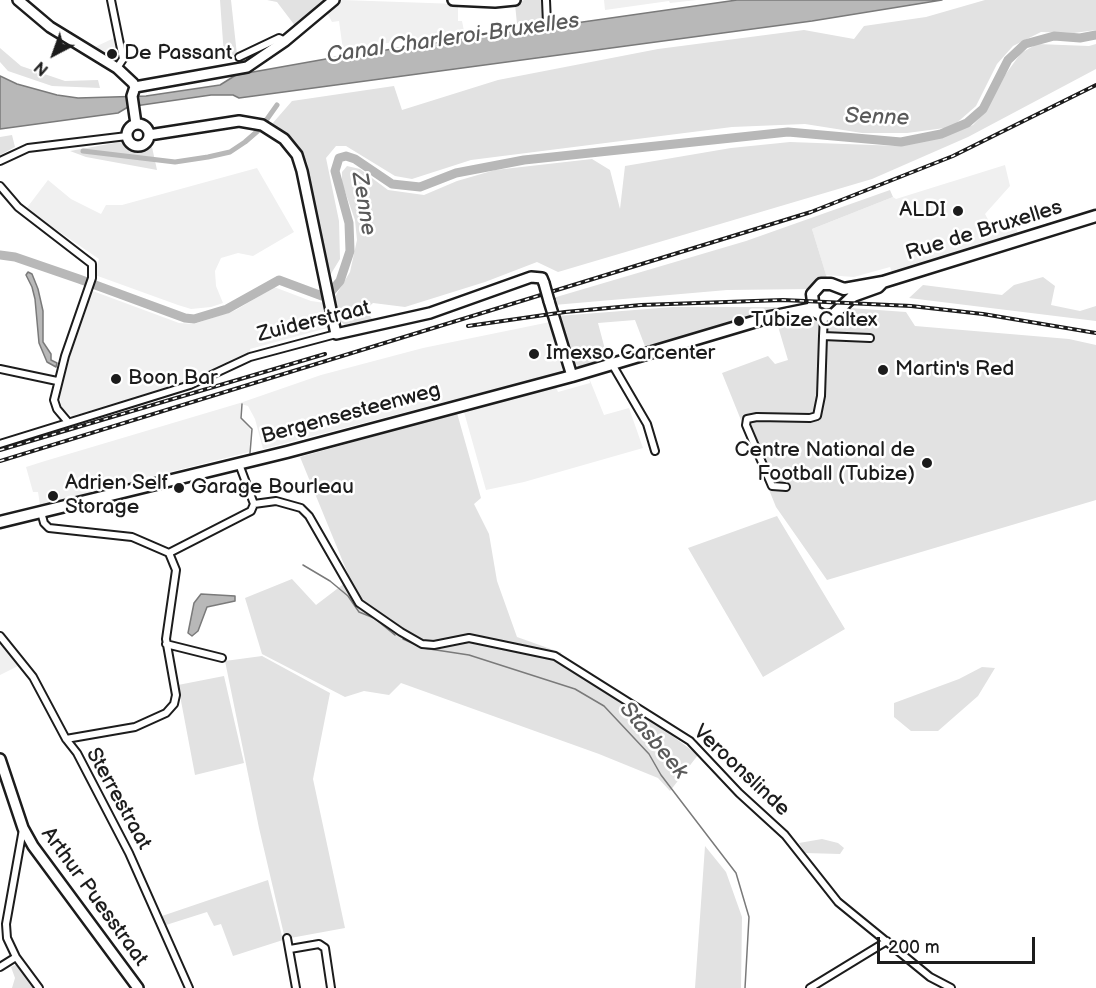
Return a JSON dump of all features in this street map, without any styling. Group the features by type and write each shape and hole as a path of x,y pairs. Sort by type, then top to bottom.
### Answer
{"main road":[{"name":"Rue de Bruxelles","path":"817,308 814,290 821,285 831,284 839,289 883,282 1096,216"},
{"name":"Rue de Bruxelles","path":"709,336 770,317 817,308 837,313 843,302 883,282"},
{"path":"839,289 843,302"},
{"name":"Bergensesteenweg","path":"0,522 239,464 572,376 709,336"}],"street":[{"path":"111,0 123,59 117,68"},
{"path":"134,91 239,70 260,59 285,41 334,0"},
{"path":"453,0 514,0"},
{"path":"546,0 547,24"},
{"path":"23,1 50,27 117,68 134,91 133,108 136,124"},
{"path":"239,57 279,38 285,41"},
{"path":"149,135 227,123 253,122 271,129 284,139 297,155 336,333"},
{"path":"136,124 145,127 149,135 147,142 136,147 130,143 127,136 129,128 136,124"},
{"path":"0,161 28,148 127,136"},
{"path":"0,186 18,207 90,260 93,267 92,278 57,381 54,400 68,422"},
{"name":"Zuiderstraat","path":"0,444 208,378 250,357 336,333 430,313 531,277 542,278 572,376"},
{"path":"786,487 772,486 746,425 747,420 757,417 810,418 817,416 821,396 823,336 817,308"},
{"path":"823,336 870,338"},
{"path":"612,364 647,424 655,451"},
{"path":"0,369 57,381"},
{"path":"169,553 251,511 254,504 239,464"},
{"name":"Veroonslinde","path":"254,504 276,501 290,503 303,510 359,603 422,644 434,645 469,638 555,656 690,741 739,793 784,835 838,902 930,977 951,988"},
{"path":"41,512 44,523 50,528 132,537 169,553 176,570 166,644 176,695 174,704 166,713 135,727 66,739"},
{"name":"Sterrestraat","path":"0,636 33,677 66,739 77,753 129,853 189,988"},
{"path":"166,644 222,658"},
{"name":"Arthur Puesstraat","path":"0,759 23,828 37,852 138,988"},
{"path":"23,828 8,912 7,938 16,957 39,988"},
{"path":"0,909 8,912"},
{"path":"287,939 296,988"},
{"path":"810,988 887,941"},
{"path":"290,949 319,944 325,948 331,988"},
{"path":"0,967 16,957"}],"shaded area":[{"path":"220,0 231,0 237,55 224,56"},
{"path":"267,0 328,0 296,27 277,2"},
{"path":"342,0 458,4 458,21 462,21 464,31 343,50 339,21 332,22 325,9"},
{"path":"524,0 544,0 543,18 539,24 520,26 517,24 515,4"},
{"path":"604,0 697,0 670,3 669,1 605,10"},
{"path":"737,0 942,0 812,21 239,98 233,95 211,95 128,107 118,113 0,129 0,76 17,84 78,98 146,96 220,85 236,75 337,57"},
{"path":"985,0 1096,0 1096,30 1074,33 1041,32 1013,46 997,64 976,106 952,127 907,133 862,133 805,124 732,127 471,160 412,179 395,176 346,146 336,146 326,158 339,221 340,259 329,277 307,162 296,145 272,124 292,101 394,86 402,110 498,80 658,49 804,30 854,39 864,26 926,17"},
{"path":"114,38 116,53 109,56 93,48"},
{"path":"1037,44 1089,46 1096,44 1096,69 968,137 872,179 558,272 537,262 485,282 405,307 373,303 365,310 373,320 345,325 337,319 333,300 350,272 357,240 355,220 342,183 342,172 347,166 360,169 388,190 424,195 457,181 495,170 592,159 610,170 620,209 625,166 731,148 790,142 900,146 940,137 973,125 986,111 1005,75 1021,53"},
{"path":"0,48 21,66 65,81 98,80 100,88 52,86 8,71 0,62"},
{"path":"12,135 15,147 0,155 0,137"},
{"path":"120,142 133,152 152,147 157,170 86,157 70,151"},
{"path":"1005,165 1010,186 985,214 991,225 1007,229 1015,225 1018,234 892,272 890,267 854,277 826,275 812,229 893,197 896,199"},
{"path":"257,168 294,232 253,256 238,253 221,258 215,271 216,286 223,303 211,307 191,309 95,275 99,259 26,209 48,180 71,199 101,214 106,205 122,205"},
{"path":"890,190 893,197 812,229 827,278 818,280 808,289 727,290 554,305 553,298 746,241"},
{"path":"28,272 32,274 38,289 43,311 43,342 51,354 51,360 57,363 56,367 47,362 39,343 35,299 26,275"},
{"path":"1043,277 1055,286 1051,305 1080,311 1096,306 1096,321 909,298 923,285 1002,295 1014,285"},
{"path":"274,287 311,301 325,303 331,327 250,349 251,352 197,378 73,416 62,409 59,393 71,353 69,352 90,290 179,323 194,324 236,310"},
{"path":"673,307 779,307 646,349 635,320 598,323 607,357 580,367 571,361 558,316"},
{"name":"Centre National de Football (Tubize)","path":"850,308 906,312 915,326 1069,339 1096,345 1096,500 827,580 776,507 722,373 768,356 775,364 788,360 777,323 808,315 818,321 832,323 846,317"},
{"path":"550,322 564,363 561,372 263,449 255,419 248,406 241,404 240,417 251,430 249,452 40,505 38,492 33,492 26,467 240,403 321,375 423,348"},
{"path":"589,378 604,415 629,408 643,448 524,482 486,490 464,412 556,387 558,392 590,383"},
{"path":"457,413 481,498 474,504 489,534 497,581 517,637 562,653 551,660 573,669 647,717 698,755 670,791 658,778 599,754 401,683 389,695 364,691 345,697 262,654 245,598 292,579 316,605 350,579 300,457"},
{"path":"777,516 845,629 763,677 688,548"},
{"path":"201,594 235,596 235,601 207,607 198,631 192,636 188,633 194,603"},
{"path":"0,638 22,664 0,675"},
{"path":"262,656 330,693 313,779 345,928 285,939 259,828 225,661"},
{"path":"982,667 995,668 978,696 938,731 911,731 894,717 894,703 959,679"},
{"path":"224,676 244,763 195,775 178,685"},
{"path":"822,839 838,843 844,848 840,854 805,853 799,843"},
{"path":"705,846 726,872 742,917 741,988 695,988"},
{"path":"268,880 283,940 233,956 221,924 214,926 207,912 166,925 162,916"},
{"path":"17,964 34,988 12,988 15,978 11,967"}],"waterway":[{"name":"Zenne","path":"0,255 15,257 185,318 194,319 227,309 279,280 322,296 329,294 340,281 350,251 349,223 335,171 339,158 346,156 355,159 392,184 420,187 456,173 524,160 788,132 901,142 941,134 967,123 983,109 1008,60 1025,44 1054,36 1080,38 1096,35"},
{"path":"83,151 175,162 230,152 260,129 277,105"},
{"name":"Stasbeek","path":"242,404 241,418 252,429 250,453"},
{"name":"Stasbeek","path":"303,565 330,581 348,596 359,612 374,618 395,635"},
{"name":"Stasbeek","path":"403,639 423,648 469,655 575,689 604,706 649,754 661,775 736,873 749,917 745,988"}],"railway":[{"path":"0,461 811,212 953,156 1096,85"},
{"path":"468,326 565,312 641,305 783,300 911,306 983,314 1096,333"},
{"path":"0,450 325,354"}],"place":[{"name":"De Passant","path":"112,54"},
{"name":"ALDI","path":"958,211"},
{"name":"Tubize Caltex","path":"739,321"},
{"name":"Imexso Carcenter","path":"534,354"},
{"name":"Martin's Red","path":"883,370"},
{"name":"Boon Bar","path":"116,379"},
{"name":"Centre National de Football (Tubize)","path":"927,463"},
{"name":"Garage Bourleau","path":"179,488"},
{"name":"Adrien Self Storage","path":"53,496"}],"water label":[{"name":"Canal Charleroi-Bruxelles","path":"453,39"},
{"name":"Senne","path":"877,118"}]}
